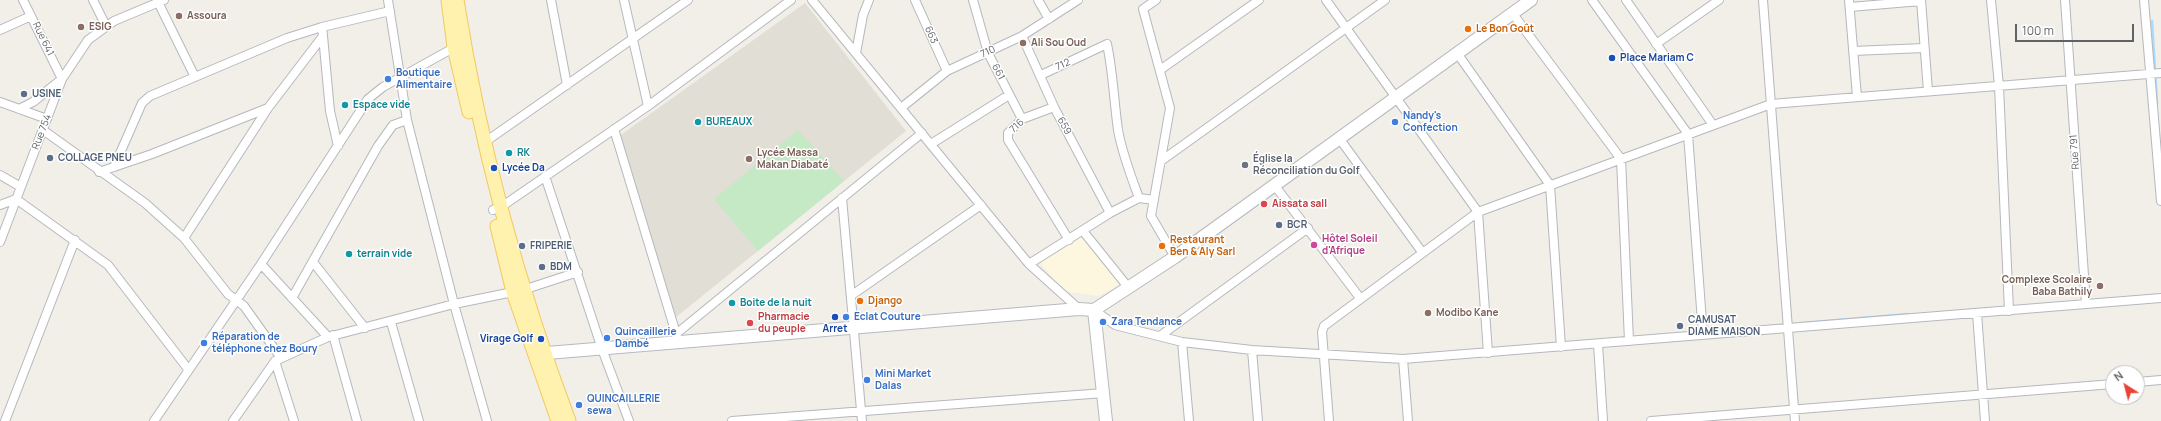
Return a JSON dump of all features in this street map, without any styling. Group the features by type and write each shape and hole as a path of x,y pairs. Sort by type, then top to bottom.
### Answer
{"main road":[{"path":"448,0 518,291 539,354 558,421"},
{"path":"457,0 459,46 485,142 497,208"},
{"path":"539,354 569,421"}],"street":[{"name":"Rue 641","path":"23,0 62,79"},
{"path":"93,0 106,26"},
{"path":"388,0 407,120 454,304 487,421"},
{"path":"550,0 567,85"},
{"path":"624,0 648,106"},
{"path":"485,142 688,0"},
{"path":"497,208 648,106 791,0"},
{"path":"812,0 1029,264 1079,309"},
{"path":"862,0 863,15"},
{"path":"856,53 863,15 869,0"},
{"name":"663","path":"915,0 947,71"},
{"name":"661","path":"973,0 988,53 1022,119"},
{"path":"1038,0 1049,20"},
{"name":"710","path":"901,108 947,71 1022,36 1078,0"},
{"path":"1156,0 1143,9 1170,108 1151,216 1175,257"},
{"path":"1160,70 1259,0"},
{"path":"1326,0 1478,212 1488,352"},
{"path":"1161,161 1385,0"},
{"path":"1094,310 1175,257 1531,0"},
{"path":"1592,0 1688,134 1704,335"},
{"path":"1626,0 1713,125"},
{"path":"1656,44 1719,0"},
{"path":"1763,0 1795,421"},
{"path":"1857,97 1850,3 1921,0 1928,91"},
{"path":"1991,0 1999,86 2009,311"},
{"name":"Rue 791","path":"2065,0 2086,304"},
{"path":"2144,0 2161,201"},
{"path":"160,1 195,77"},
{"name":"Rue 754","path":"0,242 62,79 88,40 106,26 160,1"},
{"path":"114,167 142,103 150,96 287,38 322,27 390,11"},
{"path":"1512,14 1620,159 1629,341"},
{"path":"0,30 31,16"},
{"path":"322,27 330,111 338,146"},
{"path":"184,238 268,108 323,36"},
{"name":"659","path":"1022,36 1041,75 1054,107 1110,213"},
{"name":"712","path":"1041,75 1107,44 1111,61 1119,133 1129,170 1139,198"},
{"path":"154,421 261,264 368,99 383,87 459,46"},
{"path":"1853,51 1924,48"},
{"path":"1457,53 1550,185 1561,347"},
{"path":"1329,421 1322,332 1324,326 1478,212 1771,104 2161,73"},
{"path":"19,109 33,102 62,79"},
{"path":"931,144 1009,95"},
{"path":"0,102 47,119"},
{"name":"716","path":"1054,107 1022,119 1008,133 1008,140 1068,240"},
{"path":"99,172 268,108"},
{"path":"292,298 378,146 392,125 407,120"},
{"path":"614,129 677,338"},
{"path":"43,130 99,172 145,203 184,238 228,294 244,306 278,359 294,421"},
{"path":"677,338 842,198 922,133"},
{"path":"1339,138 1422,252"},
{"path":"0,175 21,187"},
{"path":"545,176 578,272 602,349 629,421"},
{"path":"1275,186 1360,298"},
{"path":"842,198 852,295 862,421"},
{"path":"1029,264 1110,213 1139,198 1154,200"},
{"path":"0,205 16,199 108,265 188,369"},
{"path":"852,295 981,205"},
{"path":"1160,336 1308,228"},
{"path":"1083,231 1128,287"},
{"path":"5,421 75,240"},
{"path":"313,262 365,328"},
{"path":"261,264 330,336 357,421"},
{"path":"233,421 278,359 330,336 390,322 454,304 518,291 578,272"},
{"path":"539,354 602,349 677,338 854,328 1079,309 1094,310 1115,325 1182,342 1252,350 1403,359 2161,298"},
{"path":"1094,310 1106,421"},
{"path":"1977,313 1985,421"},
{"path":"390,322 419,421"},
{"path":"1182,342 1189,421"},
{"path":"1598,344 1603,421"},
{"path":"1252,350 1258,421"},
{"path":"1403,359 1408,421"},
{"path":"2145,381 2161,380"},
{"path":"1651,421 2105,385"},
{"path":"732,421 1104,393"}],"shaded area":[{"name":"Lycée Massa Makan Diabaté","path":"805,3 906,131 675,318 618,137"},
{"path":"1083,233 1122,283 1099,296 1063,291 1040,262"}],"green space":[{"path":"798,130 844,181 758,251 714,199"}],"waterway":[{"path":"2152,21 2157,103"},
{"path":"1802,323 1908,314"}],"place":[{"name":"Assoura","path":"179,16"},
{"name":"ESIG","path":"81,27"},
{"name":"Le Bon Goût","path":"1468,29"},
{"name":"Ali Sou Oud","path":"1023,43"},
{"name":"Place Mariam C","path":"1612,58"},
{"name":"Boutique Alimentaire","path":"388,79"},
{"name":"USINE","path":"24,94"},
{"name":"Espace vide","path":"345,105"},
{"name":"BUREAUX","path":"698,122"},
{"name":"Nandy's Confection","path":"1395,122"},
{"name":"RK","path":"509,153"},
{"name":"COLLAGE PNEU","path":"50,158"},
{"name":"Lycée Massa Makan Diabaté","path":"749,159"},
{"name":"Église la Réconciliation du Golf","path":"1245,165"},
{"name":"Lycée Da","path":"494,168"},
{"name":"Aissata sall","path":"1264,204"},
{"name":"BCR","path":"1279,225"},
{"name":"Hôtel Soleil d'Afrique","path":"1314,245"},
{"name":"FRIPERIE","path":"522,246"},
{"name":"Restaurant Ben & Aly Sarl","path":"1162,246"},
{"name":"terrain vide","path":"349,254"},
{"name":"BDM","path":"542,267"},
{"name":"Complexe Scolaire Baba Bathily","path":"2100,286"},
{"name":"Django","path":"860,301"},
{"name":"Boite de la nuit","path":"732,303"},
{"name":"Modibo Kane","path":"1428,313"},
{"name":"Arret","path":"835,317"},
{"name":"Eclat Couture","path":"846,317"},
{"name":"Zara Tendance","path":"1103,322"},
{"name":"Pharmacie du peuple","path":"750,323"},
{"name":"CAMUSAT DIAME MAISON","path":"1680,326"},
{"name":"Quincaillerie Dambé","path":"607,338"},
{"name":"Virage Golf","path":"541,339"},
{"name":"Réparation de téléphone chez Boury","path":"204,343"},
{"name":"Mini Market Dalas","path":"867,380"},
{"name":"QUINCAILLERIE sewa","path":"579,405"}]}
